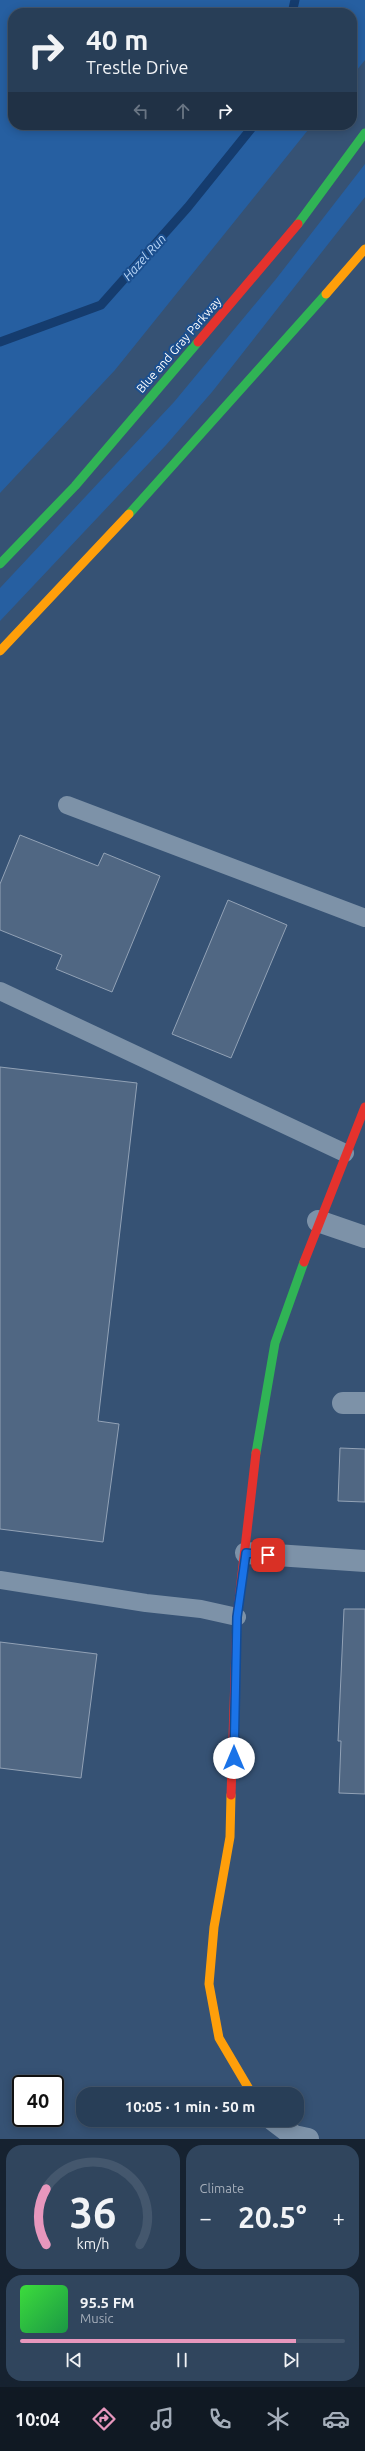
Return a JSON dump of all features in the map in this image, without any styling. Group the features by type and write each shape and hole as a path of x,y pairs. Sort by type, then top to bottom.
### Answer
{"main road":[{"name":"Blue and Gray Parkway","path":"0,564 75,486 288,237 365,133"},
{"path":"0,650 169,471 365,249"},
{"path":"248,2087 219,2038 209,1984 214,1927 230,1837 237,1617 246,1553 258,1439 275,1343 318,1221 344,1153 365,1107"}],"street":[{"path":"318,1221 365,1237"},
{"path":"343,1403 365,1403"},
{"path":"246,1553 365,1561"},
{"path":"283,2127 298,2138"}],"lane":[{"path":"67,805 365,918"},
{"path":"0,991 344,1153"},
{"path":"0,1580 201,1609 237,1617"}],"shaded area":[{"path":"0,0 365,0 365,60 357,70 357,8 8,8 8,130 308,130 115,370 0,493"},
{"path":"365,164 365,197 212,392 166,445 0,621 0,588 174,402 276,279"}],"building":[{"path":"20,835 98,866 104,853 160,876 112,992 56,969 62,955 0,930 0,884"},
{"path":"228,900 287,925 231,1058 172,1034"},
{"path":"0,1067 137,1083 98,1421 119,1424 103,1542 0,1529"},
{"path":"340,1448 365,1449 365,1502 338,1501"},
{"path":"344,1609 365,1609 365,1794 339,1793 341,1741 338,1741"},
{"path":"0,1642 97,1654 81,1778 0,1768"}],"waterway":[{"name":"Hazel Run","path":"293,8 295,0"},
{"name":"Hazel Run","path":"0,342 101,305 188,207 250,130"}],"traffic: fast":[{"path":"298,224 365,133"},
{"path":"129,514 326,294"},
{"path":"0,564 75,486 198,342"},
{"path":"256,1453 275,1343 304,1262"}],"traffic: slow":[{"path":"326,294 365,249"},
{"path":"0,651 129,514"},
{"path":"231,1795 230,1837 214,1927 209,1984 219,2038 248,2087"}],"traffic: jam":[{"path":"198,342 298,224"},
{"path":"304,1262 365,1107"},
{"path":"231,1795 237,1617 256,1453"}],"route":[{"path":"234,1758 237,1617 246,1553 268,1555"}]}
